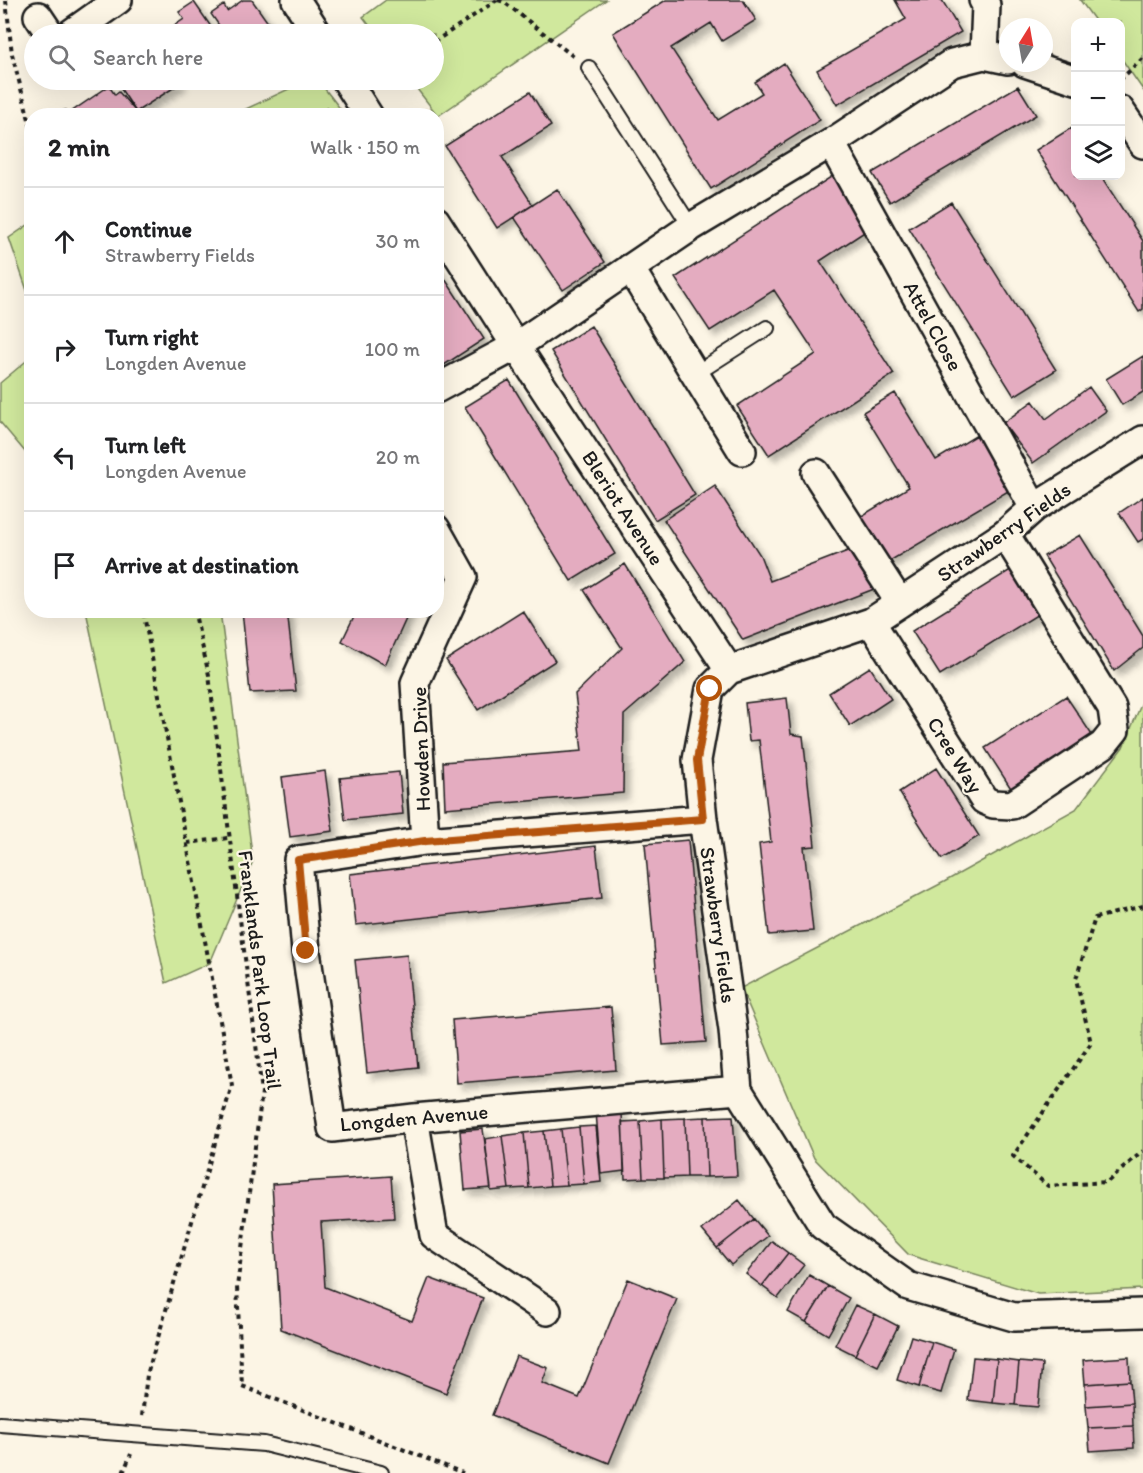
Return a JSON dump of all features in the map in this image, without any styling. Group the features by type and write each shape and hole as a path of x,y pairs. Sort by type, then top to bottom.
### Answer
{"street":[{"path":"84,24 118,0"},
{"path":"296,0 312,24"},
{"path":"444,385 516,346 691,226 831,143 952,63 996,58 986,5 983,0"},
{"path":"1052,72 1071,78"},
{"path":"352,90 364,108"},
{"path":"1125,117 1143,144"},
{"name":"Attel Close","path":"831,143 1034,508"},
{"path":"444,234 516,346"},
{"path":"630,268 742,451"},
{"name":"Bleriot Avenue","path":"516,346 729,670"},
{"name":"Strawberry Fields","path":"1143,440 1034,508 1005,534 871,622 729,670 710,689 697,760 703,819 733,1030 738,1090 823,1226 908,1286 1014,1317 1143,1313"},
{"path":"816,473 900,603"},
{"name":"Cree Way","path":"871,622 984,800 993,804 1012,806 1103,745 1115,730 1112,708 1005,534"},
{"name":"Howden Drive","path":"425,841 415,683 463,578 444,544"},
{"name":"Longden Avenue","path":"703,819 425,841 298,860 306,951 332,1128 414,1118 738,1090"},
{"path":"414,1118 434,1235 547,1311"}],"lane":[{"path":"589,68 691,226"},
{"path":"695,374 767,328"},
{"path":"0,1424 140,1436 264,1443 381,1473"}],"path":[{"path":"6,0 12,54 26,108"},
{"path":"444,35 498,0 504,2 589,68"},
{"path":"1125,75 1143,58"},
{"path":"123,1473 140,1436 147,1375 232,1085 145,618"},
{"name":"Franklands Park Loop Trail","path":"196,618 209,675 262,1092 237,1287 242,1386 463,1473"},
{"path":"188,843 228,838"},
{"path":"1143,906 1095,918 1076,980 1091,1043 1013,1156 1048,1186 1107,1182 1143,1151"}],"green space":[{"path":"386,0 606,0 444,112 444,108 432,108 418,90 444,90 444,24 368,24 363,17"},
{"path":"1080,0 1143,0 1143,90 1125,64 1125,18 1093,18"},
{"path":"287,90 326,90 340,108 248,108"},
{"path":"24,228 24,282 9,238"},
{"path":"24,363 24,451 0,422 0,383"},
{"path":"88,618 221,618 253,861 210,963 166,983"},
{"path":"1143,700 1143,1289 1038,1294 909,1255 814,1158 741,988 944,882 1076,809 1123,747"}],"building":[{"path":"243,0 252,0 269,24 218,24 211,14 224,5 227,11"},
{"path":"666,0 743,0 756,20 722,41 711,23 671,48 718,120 762,93 755,82 784,63 820,120 711,189 613,33"},
{"path":"895,0 942,0 961,32 837,105 817,70 906,19"},
{"path":"194,2 209,24 176,24 184,19 179,12"},
{"path":"1018,86 1036,115 890,202 872,173"},
{"path":"103,90 112,90 115,95 119,92 133,108 77,108"},
{"path":"122,90 170,90 142,108 133,108"},
{"path":"530,92 551,126 502,157 533,205 497,228 445,146"},
{"path":"1071,128 1071,180 1104,180 1143,241 1143,309 1139,312 1036,150"},
{"path":"837,173 872,227 820,261 894,374 769,455 737,406 816,354 774,290 710,331 675,278"},
{"path":"557,189 605,262 563,290 514,217"},
{"path":"951,202 1056,370 1014,396 909,228"},
{"path":"444,277 484,339 444,365"},
{"path":"591,326 695,495 655,520 551,351"},
{"path":"1143,356 1143,392 1122,405 1106,379"},
{"path":"509,380 615,554 571,581 465,407"},
{"path":"1089,387 1106,411 1033,463 1003,423 1033,401 1046,419"},
{"path":"895,393 936,460 977,435 1010,490 888,562 860,517 909,487 863,412"},
{"path":"715,486 760,555 770,581 858,547 874,589 743,640 664,520"},
{"path":"1143,497 1143,539 1138,542 1119,513"},
{"path":"1080,535 1143,636 1143,648 1114,671 1044,556"},
{"path":"625,564 685,662 624,715 623,793 445,808 443,762 582,751 575,694 622,648 584,590"},
{"path":"1012,569 1040,613 940,675 912,631"},
{"path":"523,611 555,661 478,710 446,660"},
{"path":"243,618 288,618 296,691 250,693"},
{"path":"353,618 406,618 385,665 342,641"},
{"path":"870,667 891,699 850,726 829,693"},
{"path":"1066,696 1094,738 1012,790 985,748"},
{"path":"787,698 791,734 803,736 815,846 804,847 813,931 769,935 759,844 771,842 759,740 749,741 745,703"},
{"path":"936,768 979,836 942,859 899,792"},
{"path":"325,771 333,831 290,837 282,777"},
{"path":"399,772 403,814 345,820 340,778"},
{"path":"688,840 706,1042 663,1045 645,844"},
{"path":"596,846 602,898 356,925 350,874"},
{"path":"407,955 418,1067 367,1073 355,960"},
{"path":"611,1007 616,1070 457,1083 452,1020"},
{"path":"622,1111 624,1171 601,1174 596,1112"},
{"path":"733,1116 737,1176 707,1177 705,1117"},
{"path":"705,1117 707,1177 687,1177 685,1118"},
{"path":"685,1118 687,1177 664,1178 662,1119"},
{"path":"662,1119 664,1178 643,1178 640,1121"},
{"path":"640,1121 643,1178 625,1179 622,1122"},
{"path":"596,1126 601,1182 584,1184 579,1127"},
{"path":"579,1127 584,1184 567,1185 561,1129"},
{"path":"483,1129 491,1188 465,1190 460,1131"},
{"path":"561,1129 567,1185 550,1186 544,1131"},
{"path":"544,1131 550,1186 529,1188 524,1133"},
{"path":"524,1133 529,1188 509,1189 502,1136"},
{"path":"502,1136 509,1189 491,1191 485,1139"},
{"path":"391,1176 394,1218 321,1222 325,1287 412,1321 429,1278 483,1298 446,1393 281,1329 272,1184"},
{"path":"739,1200 754,1219 717,1248 702,1230"},
{"path":"754,1219 768,1236 731,1265 717,1248"},
{"path":"772,1241 788,1253 762,1286 746,1274"},
{"path":"788,1253 804,1265 778,1298 762,1286"},
{"path":"809,1275 828,1286 806,1322 788,1312"},
{"path":"628,1279 677,1299 609,1463 492,1415 516,1356 548,1368 542,1383 579,1398"},
{"path":"828,1286 849,1298 828,1335 806,1322"},
{"path":"855,1305 875,1314 855,1355 835,1345"},
{"path":"875,1314 898,1326 878,1366 855,1355"},
{"path":"911,1336 932,1342 919,1387 897,1380"},
{"path":"932,1342 954,1349 941,1393 919,1387"},
{"path":"973,1357 997,1359 993,1403 968,1400"},
{"path":"1129,1357 1130,1381 1085,1384 1083,1360"},
{"path":"997,1359 1019,1362 1015,1405 993,1403"},
{"path":"1019,1362 1042,1364 1038,1407 1015,1405"},
{"path":"1130,1381 1132,1403 1086,1406 1085,1384"},
{"path":"1132,1403 1133,1426 1088,1428 1086,1406"},
{"path":"1133,1426 1134,1448 1090,1451 1088,1428"}],"route":[{"path":"306,951 298,860 425,841 703,819 697,760 710,689"}]}
